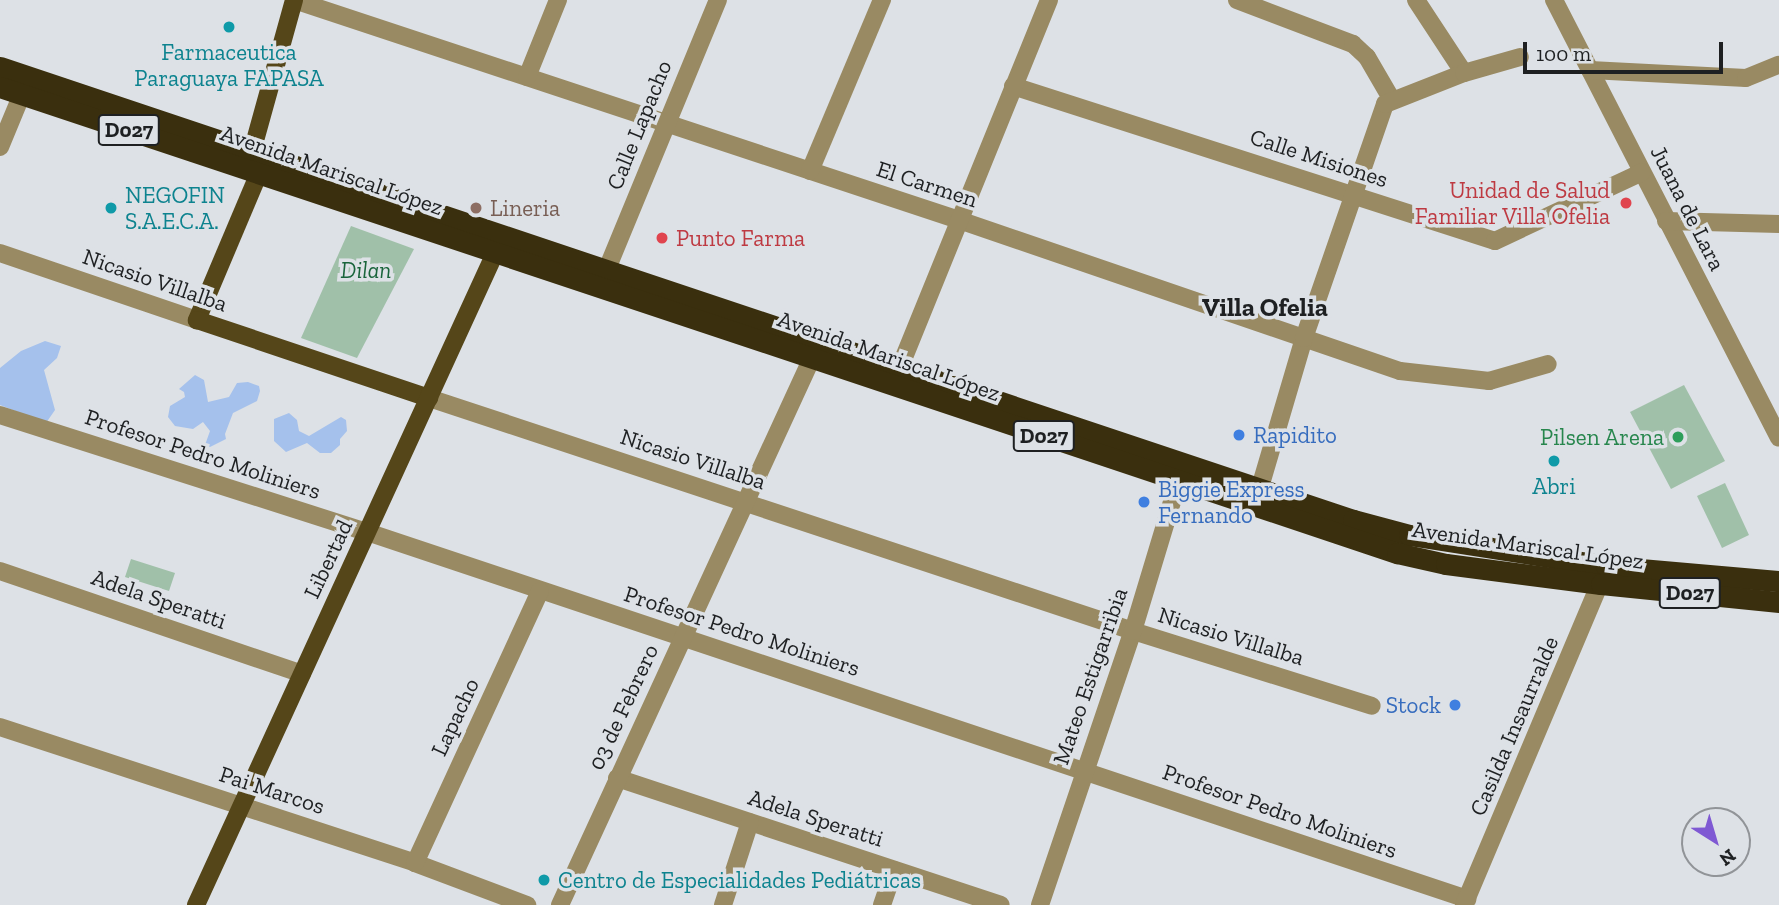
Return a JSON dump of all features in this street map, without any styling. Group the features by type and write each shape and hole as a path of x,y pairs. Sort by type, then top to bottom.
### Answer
{"highway":[{"name":"Avenida Mariscal López","path":"0,67 255,160 1258,497 1397,552 1446,564 1519,563 1779,602"},
{"name":"Avenida Mariscal López","path":"0,86 255,160"},
{"name":"Avenida Mariscal López","path":"500,243 607,269 816,349 900,367 1182,472"},
{"name":"Avenida Mariscal López","path":"1603,575 1779,581"}],"main road":[{"path":"197,320 255,160 294,0"},
{"name":"Libertad","path":"196,905 500,243"},
{"name":"Nicasio Villalba","path":"197,320 429,398"}],"street":[{"name":"El Carmen","path":"294,0 959,220 1400,371 1489,381 1548,364"},
{"path":"527,77 558,0"},
{"name":"Calle Lapacho","path":"607,269 664,124 718,0"},
{"path":"810,171 882,0"},
{"path":"900,367 1049,0"},
{"path":"1237,0 1353,44 1367,57 1392,100"},
{"path":"1416,0 1464,73"},
{"name":"Juana de Lara","path":"1554,0 1666,221 1772,408 1779,438"},
{"path":"1258,497 1304,338 1385,104 1464,73 1520,57"},
{"path":"1590,70 1746,78 1779,65"},
{"name":"Calle Misiones","path":"1013,86 1495,242 1642,172"},
{"path":"0,147 22,94"},
{"path":"1666,221 1779,224"},
{"name":"Nicasio Villalba","path":"0,253 197,320"},
{"name":"03 de Febrero","path":"560,905 816,349"},
{"name":"Nicasio Villalba","path":"429,398 1133,631 1373,706"},
{"name":"Profesor Pedro Moliniers","path":"0,415 684,637 1465,902"},
{"name":"Mateo Estigarribia","path":"1040,905 1133,631 1182,472"},
{"name":"Adela Speratti","path":"0,570 302,674"},
{"name":"Casilda Insaurralde","path":"1465,902 1603,575"},
{"name":"Lapacho","path":"415,863 540,591"},
{"name":"Pai Marcos","path":"0,727 415,863 527,905"},
{"name":"Adela Speratti","path":"617,778 1000,905"},
{"path":"723,905 750,822"},
{"path":"882,905 894,870"}],"green space":[{"name":"Dilan","path":"351,226 414,249 357,358 301,338"},
{"name":"Pilsen Arena","path":"1684,385 1725,461 1671,489 1630,412"},
{"name":"Pilsen Arena","path":"1725,483 1749,535 1722,548 1697,496"},
{"path":"131,559 175,573 169,591 125,577"}],"water":[{"path":"45,341 61,346 57,358 44,370 55,410 46,423 0,405 0,368 21,351"},
{"path":"195,375 204,380 208,402 229,397 237,383 248,382 259,386 257,401 233,413 225,434 226,439 210,447 205,445 210,431 203,422 193,429 175,426 168,417 170,406 185,397 184,392 179,389"},
{"path":"289,413 297,420 299,431 309,436 341,417 346,420 347,431 340,439 340,445 331,453 320,453 307,443 286,452 274,441 274,419"}],"place":[{"name":"Farmaceutica Paraguaya FAPASA","path":"229,27"},
{"name":"Unidad de Salud Familiar Villa Ofelia","path":"1626,203"},
{"name":"NEGOFIN S.A.E.C.A.","path":"111,208"},
{"name":"Lineria","path":"476,208"},
{"name":"Punto Farma","path":"662,238"},
{"name":"Rapidito","path":"1239,435"},
{"name":"Pilsen Arena","path":"1678,437"},
{"name":"Abri","path":"1554,461"},
{"name":"Biggie Express Fernando","path":"1144,502"},
{"name":"Stock","path":"1455,705"},
{"name":"Centro de Especialidades Pediátricas","path":"544,880"}],"district":[{"name":"Villa Ofelia","path":"1265,308"}]}
